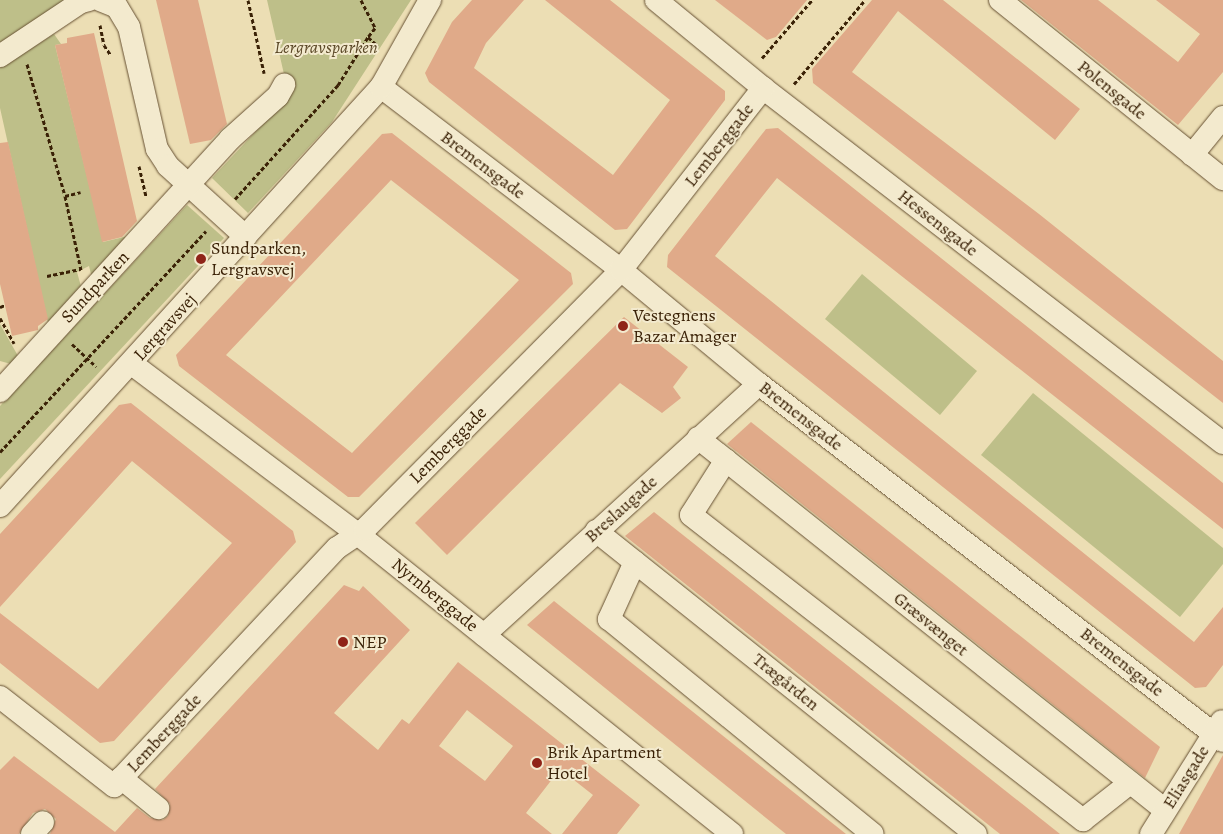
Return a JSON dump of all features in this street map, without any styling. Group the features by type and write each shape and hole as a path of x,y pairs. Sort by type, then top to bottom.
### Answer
{"street":[{"path":"0,56 21,45 81,2 89,0"},
{"path":"100,0 117,8 128,27 157,149 168,166 223,213 246,237"},
{"name":"Lergravsvej","path":"0,506 132,364 381,87 430,0"},
{"name":"Hessensgade","path":"656,0 763,88 1223,443"},
{"name":"Polensgade","path":"1000,0 1223,180"},
{"name":"Sundparken","path":"0,391 191,184 230,139 262,111 284,85"},
{"name":"Bremensgade","path":"381,87 621,270 759,384 1220,732"},
{"name":"Lemberggade","path":"118,782 337,548 359,535 621,270 763,88"},
{"path":"1192,155 1223,117"},
{"name":"Nyrnberggade","path":"132,364 359,535 732,834"},
{"name":"Breslaugade","path":"484,635 759,384"},
{"name":"Græsvænget","path":"698,438 1164,810"},
{"path":"726,460 691,515 1083,820 1130,783"},
{"name":"Trægården","path":"596,531 976,834"},
{"path":"636,562 609,619 873,834"},
{"path":"0,697 118,782 158,808"},
{"name":"Eliasgade","path":"1150,834 1164,810 1220,732"}],"path":[{"path":"248,0 265,79 262,111"},
{"path":"0,452 223,213 338,85 374,28 361,0"},
{"path":"763,88 812,0"},
{"path":"763,88 864,0"},
{"path":"368,37 396,61"},
{"path":"21,45 65,196 80,269 88,294"},
{"path":"65,196 81,192"},
{"path":"47,276 80,269"},
{"path":"0,307 5,305"},
{"path":"56,330 114,383"}],"green space":[{"path":"0,0 70,0 0,48"},
{"name":"Lergravsparken","path":"267,0 411,0 332,122 248,213 212,178 289,96"},
{"path":"54,34 61,44 55,45 103,242 128,236 92,278 89,266 77,272 82,290 48,323 0,108 0,68"},
{"path":"187,205 224,238 0,479 0,406"},
{"path":"862,274 977,371 940,415 825,319"},
{"path":"0,324 18,356 11,364 0,361"},
{"path":"1033,393 1223,548 1223,564 1180,617 981,455"}],"building":[{"path":"156,0 198,0 227,124 211,140 190,144"},
{"path":"472,0 524,0 486,43 474,68 613,175 670,100 545,0 610,0 725,91 725,100 627,229 615,230 429,82 425,73 452,22"},
{"path":"715,0 807,0 776,37 767,40"},
{"path":"872,0 943,0 1080,109 1055,140 898,11 852,72 1039,214 1223,361 1223,403 813,83 812,69"},
{"path":"1021,0 1098,0 1178,62 1200,34 1156,0 1223,0 1223,72 1178,125"},
{"path":"94,33 137,221 122,237 102,242 55,45 67,43 67,38"},
{"path":"778,128 1223,483 1223,529 777,178 715,256 1194,642 1223,607 1223,665 1206,687 1195,688 667,267 668,255 766,129"},
{"path":"392,133 571,273 573,284 359,497 348,497 179,366 176,355 382,134","holes":["391,180 519,280 352,453 226,355"]},
{"path":"8,142 48,319 38,326 38,330 12,336 0,284 0,143"},
{"path":"624,317 688,367 673,387 681,398 662,413 620,383 447,555 415,523"},
{"path":"131,403 293,531 296,542 114,741 100,743 0,663 0,613 98,689 232,543 132,461 0,607 0,534 119,405"},
{"path":"751,422 1160,747 1145,778 727,444"},
{"path":"654,512 1060,834 1000,834 625,536"},
{"path":"344,585 359,591 363,586 410,630 334,713 378,750 402,719 409,724 458,662 640,805 617,834 562,834 593,795 560,769 526,813 552,834 50,834 56,819 45,809 33,813 19,834 0,834 0,770 14,756 115,832 137,808 150,818 163,820 168,816 170,804 155,789","holes":["467,710 513,746 485,781 439,746"]},
{"path":"554,601 846,834 786,834 527,625"},
{"path":"1223,755 1223,834 1179,834"}],"place":[{"name":"Sundparken, Lergravsvej","path":"201,259"},
{"name":"Vestegnens Bazar Amager","path":"623,326"},
{"name":"NEP","path":"343,642"},
{"name":"Brik Apartment Hotel","path":"537,763"}]}
